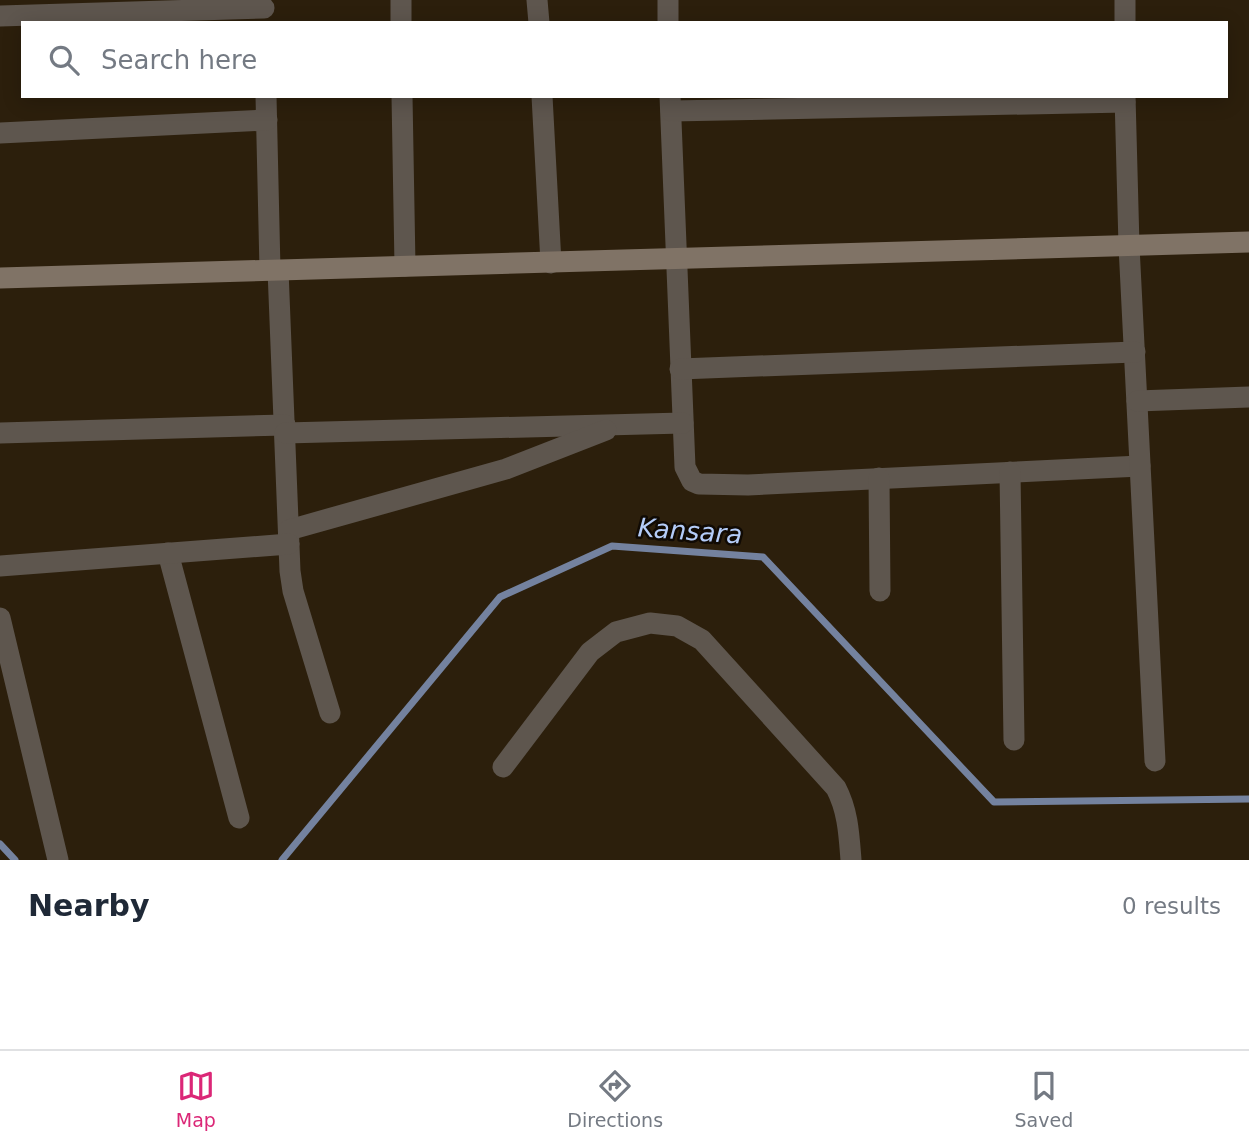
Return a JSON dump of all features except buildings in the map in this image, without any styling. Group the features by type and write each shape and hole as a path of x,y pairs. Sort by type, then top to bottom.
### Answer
{"street":[{"path":"401,0 401,21"},
{"path":"537,0 539,21"},
{"path":"668,0 668,21"},
{"path":"1125,0 1125,21"},
{"path":"0,16 264,10"},
{"path":"266,98 293,591 330,713"},
{"path":"402,98 405,266"},
{"path":"542,98 551,262"},
{"path":"1140,466 748,485 699,484 692,481 685,467 671,103 1125,99 1129,246 1155,761"},
{"path":"0,134 267,120"},
{"path":"0,278 1249,242"},
{"path":"680,369 1135,352"},
{"path":"1137,401 1249,397"},
{"path":"0,433 683,422"},
{"path":"0,566 168,553 289,537 506,469 621,424"},
{"path":"1010,472 1014,740"},
{"path":"879,478 880,591"},
{"path":"168,553 239,818"},
{"path":"0,618 57,858"},
{"path":"503,767 590,652 616,632 650,623 677,625 702,640 836,788 844,802 851,860"}],"waterway":[{"name":"Kansara","path":"282,860 500,597 612,546 763,557 994,802 1249,799"},
{"name":"Kansara","path":"0,844 15,860"}]}
